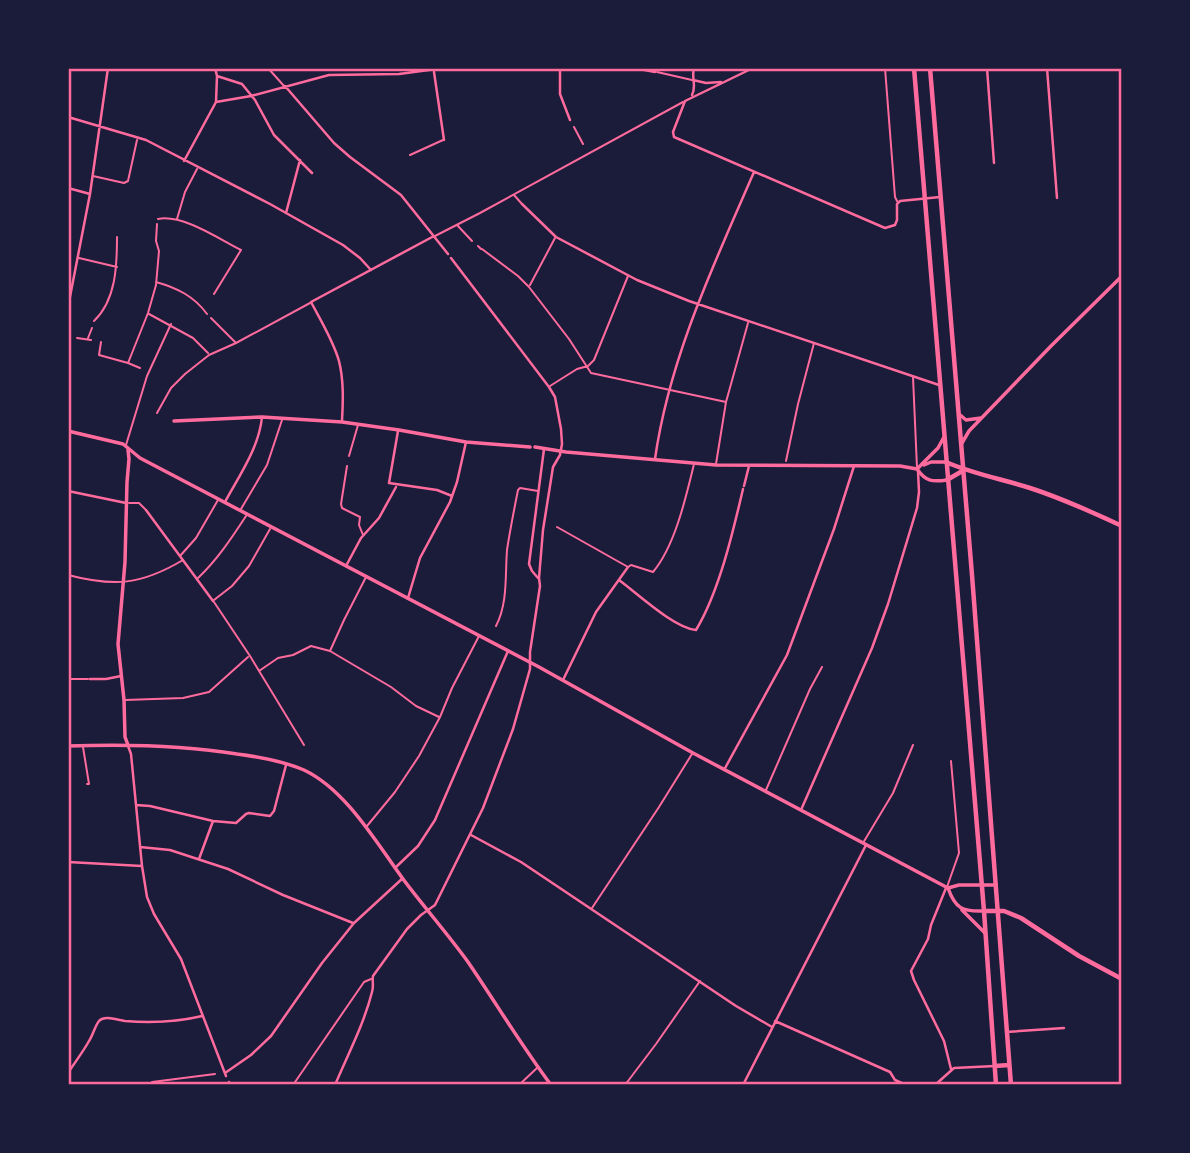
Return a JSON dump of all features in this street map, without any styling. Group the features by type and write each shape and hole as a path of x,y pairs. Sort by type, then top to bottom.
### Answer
{"main road":[{"path":"914,68 996,1085"},
{"path":"930,68 1011,1085"},
{"path":"946,462 964,470 1031,488 1122,526"},
{"path":"947,480 964,470"},
{"path":"984,911 1004,911 1021,918 1079,956 1122,979"},
{"path":"986,951 1000,951"},
{"path":"995,1066 1009,1065"}],"street":[{"path":"68,307 90,194 108,68"},
{"path":"184,160 216,102 218,76 215,68"},
{"path":"268,68 330,139 398,192 447,254"},
{"path":"216,102 251,96 330,73 399,74 444,68"},
{"path":"560,68 559,94 570,120"},
{"path":"634,68 706,83 724,82"},
{"path":"690,97 694,91 694,68"},
{"path":"156,413 171,387 209,355 488,209 586,152 690,97 753,68"},
{"path":"685,101 673,132 674,137 885,229 895,225 898,202 895,197 885,68"},
{"path":"987,68 994,163"},
{"path":"1047,68 1057,198"},
{"path":"1120,68 1122,76"},
{"path":"410,155 444,139 434,69"},
{"path":"218,76 242,83 275,135 312,173"},
{"path":"68,117 138,137 184,160 343,245 371,270"},
{"path":"574,127 583,144"},
{"path":"92,176 124,183 128,181 138,137"},
{"path":"286,213 299,160"},
{"path":"176,220 197,167"},
{"path":"654,460 670,390 699,303 754,172"},
{"path":"68,188 90,194"},
{"path":"513,194 556,237 649,285 940,385"},
{"path":"898,202 940,197"},
{"path":"485,204 488,209"},
{"path":"158,219 176,220 199,228 241,250 214,294"},
{"path":"128,363 148,313 155,281 159,261 156,224"},
{"path":"458,225 472,241"},
{"path":"94,321 104,312 117,267 117,237"},
{"path":"529,287 556,237"},
{"path":"478,246 529,287 591,373 726,401"},
{"path":"78,257 117,267"},
{"path":"293,1085 364,982 372,979 404,933 435,905 441,895 490,792 509,741 530,669 530,652 541,586 539,578 543,530 553,467 561,451 555,397 452,258"},
{"path":"549,387 594,360 628,275"},
{"path":"961,445 966,434 1122,276"},
{"path":"155,281 179,289 200,304 207,314"},
{"path":"311,302 333,344 340,364 343,390 342,422"},
{"path":"203,309 206,306"},
{"path":"148,313 193,338 209,355"},
{"path":"211,318 236,343"},
{"path":"716,465 726,401 749,320"},
{"path":"171,324 147,371 126,447 129,458 118,644 125,737 131,754 139,847 147,897 181,959 225,1074"},
{"path":"78,338 90,340 92,328"},
{"path":"101,342 99,355 140,368"},
{"path":"786,461 814,342"},
{"path":"801,810 873,648 917,508 920,467 913,377"},
{"path":"959,414 966,420 983,417"},
{"path":"174,421 262,417 342,422 466,442 716,465 920,467 932,462 946,462"},
{"path":"225,502 256,442 262,417"},
{"path":"240,510 267,465 283,419"},
{"path":"349,456 358,424"},
{"path":"399,430 390,485 437,490 452,496"},
{"path":"68,431 123,444 140,458 489,639 724,770 947,888 960,908 985,933"},
{"path":"920,467 938,448 944,437"},
{"path":"407,598 418,562 448,507 466,442"},
{"path":"539,578 529,564 544,449"},
{"path":"563,680 596,612 628,567 631,565 653,572 661,561 670,544 694,463"},
{"path":"347,466 341,505 360,517 359,525 363,535"},
{"path":"619,580 662,614 696,630 716,584 749,466"},
{"path":"724,770 787,655 854,466"},
{"path":"920,467 926,479 947,480"},
{"path":"346,566 363,535 379,518 397,485"},
{"path":"496,626 505,592 509,538 518,491 520,488 550,493"},
{"path":"68,491 139,503 146,510 250,656 304,745"},
{"path":"180,556 202,529 219,499"},
{"path":"197,579 212,565 247,514"},
{"path":"213,601 232,586 249,566 271,527"},
{"path":"557,527 628,567"},
{"path":"68,575 122,583 155,575 184,560"},
{"path":"330,652 366,577"},
{"path":"366,827 395,792 419,756 479,636"},
{"path":"259,671 278,658 293,655 311,646 345,659 416,706 440,717"},
{"path":"395,869 418,846 435,820 508,651"},
{"path":"124,700 183,698 209,692 250,656"},
{"path":"766,791 822,667"},
{"path":"68,679 106,679 121,676"},
{"path":"743,1085 893,793 914,745"},
{"path":"68,746 200,749 244,755 286,763 330,786 366,827 466,960 551,1085"},
{"path":"83,746 87,784"},
{"path":"591,909 693,753"},
{"path":"951,761 959,853 928,939 911,971 944,1041 951,1069"},
{"path":"136,805 233,823 246,814 265,817 272,814 286,763"},
{"path":"199,859 213,821"},
{"path":"471,835 521,862 736,1006 890,1072 895,1080 906,1085"},
{"path":"139,847 170,850 228,869 283,895 354,923"},
{"path":"68,862 142,866"},
{"path":"152,1082 225,1074 251,1055 271,1035 354,923 402,878"},
{"path":"947,888 953,885 996,884"},
{"path":"960,908 971,912 984,911"},
{"path":"337,1084 374,987 372,979"},
{"path":"625,1085 700,981"},
{"path":"68,1073 99,1022 107,1017 144,1023 202,1016"},
{"path":"1006,1032 1064,1028"},
{"path":"935,1085 951,1069 995,1066"},
{"path":"519,1085 538,1067"}]}
